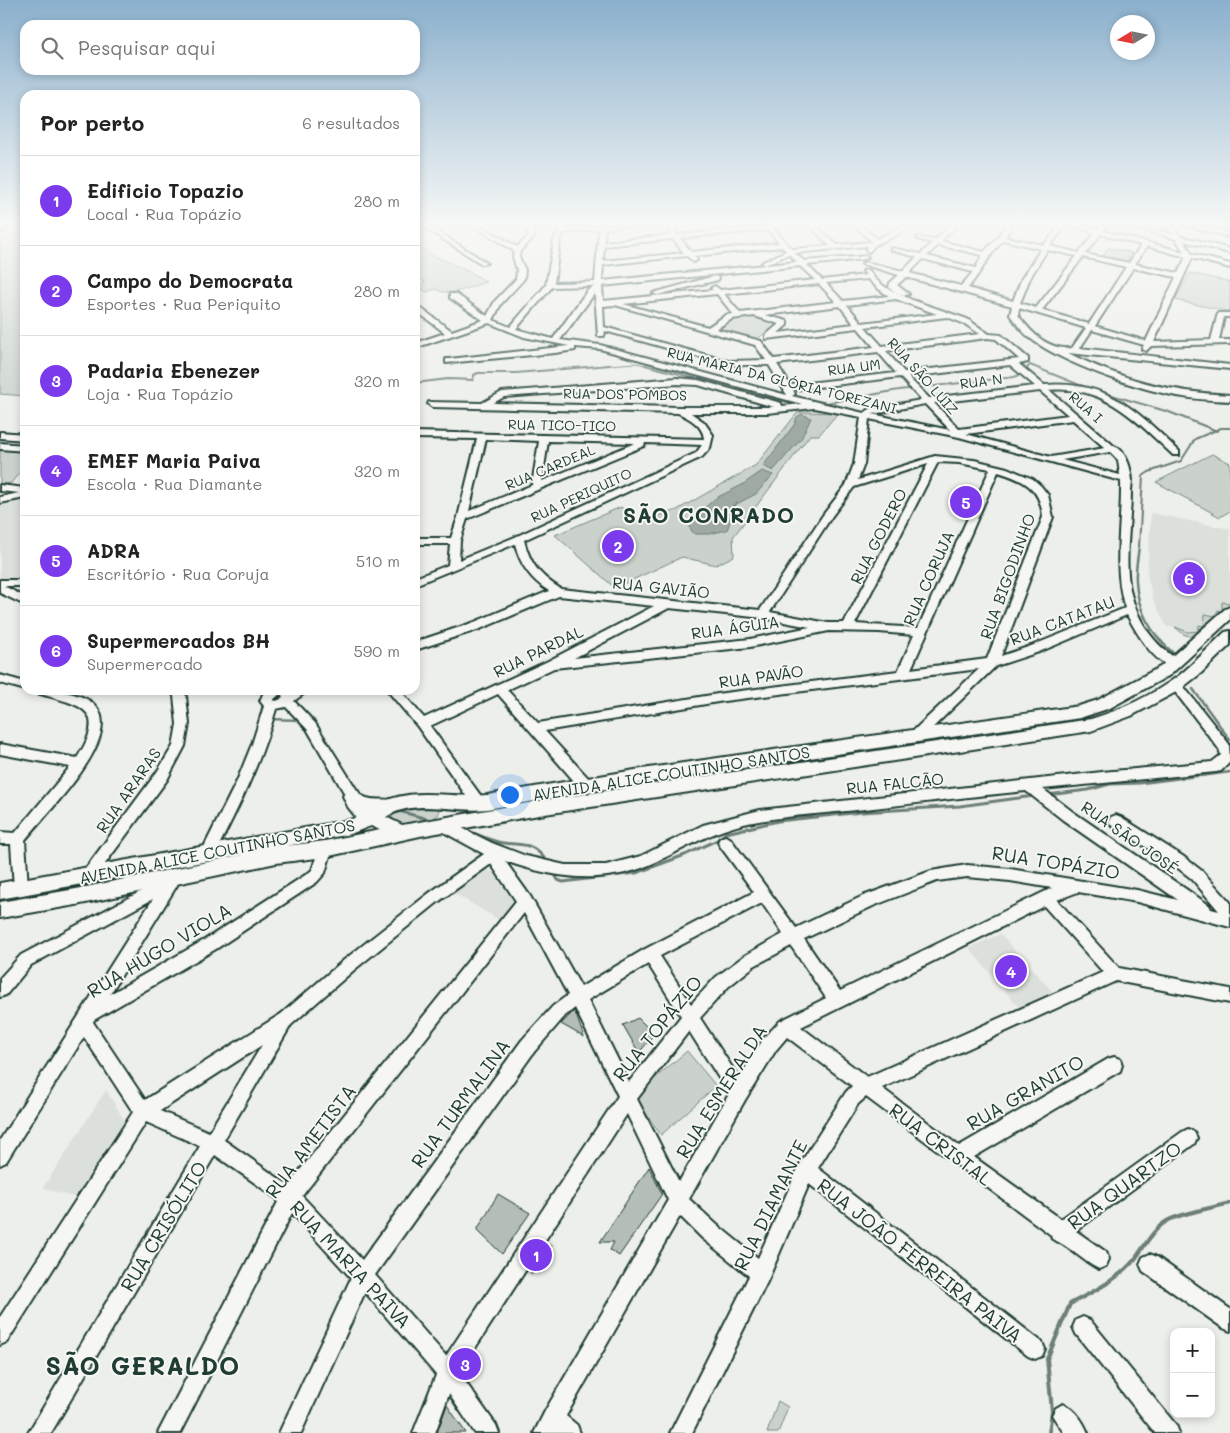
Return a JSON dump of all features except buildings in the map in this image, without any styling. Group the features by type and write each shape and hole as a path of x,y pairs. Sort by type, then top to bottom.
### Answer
{"main road":[{"name":"AVENIDA ALICE COUTINHO SANTOS","path":"0,891 350,827 393,805 411,800 441,800 459,804 479,803 586,785 1089,710 1158,676 1175,663 1230,612"},
{"name":"AVENIDA ALICE COUTINHO SANTOS","path":"0,910 173,879 276,855 325,849 397,831 442,826 594,799 1091,725 1110,719 1176,685 1230,636"},
{"path":"441,800 447,813 442,826"},
{"path":"353,801 372,817 397,831"},
{"path":"350,827 356,817 353,801"},
{"path":"393,805 388,816 390,823 397,831"}],"street":[{"path":"420,344 489,321 498,303 510,291"},
{"path":"512,329 545,291"},
{"path":"555,342 592,291"},
{"path":"599,291 600,347"},
{"path":"622,302 664,291"},
{"path":"600,304 741,291"},
{"name":"RUA SÃO LUIZ","path":"829,291 902,375 959,434"},
{"path":"886,291 896,297 965,321 991,337"},
{"path":"898,291 974,318"},
{"path":"969,291 1149,344 1230,342"},
{"path":"1020,291 1015,305 1014,315 1022,326 1036,339 1058,351 1134,382 1171,393 1230,398"},
{"path":"1037,312 1053,291"},
{"path":"1075,350 1115,291"},
{"path":"1141,358 1173,291"},
{"path":"719,293 738,314"},
{"name":"RUA MARIA DA GLÓRIA TOREZANI","path":"453,296 489,321 555,342 577,346 600,347 818,406 865,417 959,434 1127,480"},
{"path":"709,330 729,317 738,314 754,314 896,297"},
{"path":"611,303 758,343 794,398"},
{"path":"420,310 451,334"},
{"path":"754,314 784,323 770,336 758,343"},
{"path":"770,336 948,314"},
{"path":"1214,343 1222,315 1230,315"},
{"path":"601,328 728,363 738,364 772,362 991,337"},
{"name":"RUA UM","path":"788,388 1025,360 991,337"},
{"path":"449,361 555,351 577,346"},
{"path":"1058,351 1075,350 1230,367"},
{"name":"RUA I","path":"1013,362 1114,449 1123,459 1127,480 1122,580 1130,610 1141,631 1160,654 1175,663"},
{"path":"484,404 496,398 513,394 677,381 698,383 792,409"},
{"name":"RUA N","path":"865,417 876,410 1066,386 1099,393 1120,404 1135,415 1176,453"},
{"name":"RUA DOS POMBOS","path":"432,404 678,410 792,409 818,406"},
{"path":"678,410 702,422 708,442"},
{"path":"763,614 828,515 851,485 859,464 865,417"},
{"path":"959,434 1076,417"},
{"path":"0,435 20,437"},
{"name":"RUA TICO-TICO","path":"420,436 708,442"},
{"path":"453,566 455,541 463,517 482,437"},
{"path":"536,488 544,439"},
{"name":"RUA CARDEAL","path":"463,517 647,441"},
{"name":"RUA PERIQUITO","path":"420,580 519,539 700,455 706,449 708,442"},
{"path":"0,446 20,448"},
{"path":"1048,459 1114,449"},
{"name":"RUA BIGODINHO","path":"851,485 935,459 962,459 995,468 1023,479 1037,488 1046,502 1048,517 992,664"},
{"name":"RUA GODERO","path":"848,626 935,459"},
{"name":"RUA CORUJA","path":"903,673 995,468"},
{"path":"0,488 20,490"},
{"path":"0,500 20,496"},
{"name":"RUA GAVIÃO","path":"519,539 529,571 543,583 558,592 763,614 829,628"},
{"path":"420,540 455,541"},
{"path":"0,583 20,583"},
{"path":"0,589 20,599"},
{"path":"420,644 476,626 558,592"},
{"name":"RUA PARDAL","path":"422,724 552,664 667,604"},
{"name":"RUA CATATAU","path":"916,736 992,664 1130,610"},
{"name":"RUA ÁGUIA","path":"552,664 750,643 848,626 921,632"},
{"name":"RUA PAVÃO","path":"536,728 724,697 903,673 992,664"},
{"path":"0,679 20,685"},
{"name":"RUA FALCÃO","path":"442,826 490,851 516,860 548,869 591,872 640,862 702,832 752,817 1216,767 1228,756 1224,747 1176,685"},
{"path":"499,688 586,785"},
{"path":"22,888 18,839 80,764 94,740 97,725 93,711 83,702 58,695"},
{"name":"RUA ARARAS","path":"88,876 162,776 179,746 183,724 179,695"},
{"path":"271,696 280,705 285,695"},
{"path":"287,695 311,726 353,801 369,806 393,805"},
{"path":"397,695 422,724 479,803"},
{"path":"208,853 243,788 263,737 271,696"},
{"path":"0,750 80,764"},
{"name":"RUA SÃO JOSÉ","path":"1031,786 1068,816 1209,914"},
{"path":"1116,821 1179,861 1197,875 1230,913"},
{"path":"0,838 18,839"},
{"path":"725,842 764,894 836,1000"},
{"name":"RUA HUGO VIOLA","path":"0,1156 86,1019 211,944 312,878 318,873 325,849"},
{"path":"0,1335 143,1112 286,1019 349,965 490,851 525,901 578,997 679,1202 709,1231 761,1273"},
{"name":"RUA TOPÁZIO","path":"424,1433 447,1373 628,1097 690,1017 722,982 748,961 792,937 868,902 936,875 967,871 1010,875 1136,896 1230,920"},
{"path":"0,990 26,960 173,879"},
{"path":"143,1112 86,1019 173,879"},
{"name":"RUA ESMERALDA","path":"549,1425 679,1202 739,1094 770,1044 786,1026 1062,890 1078,887"},
{"name":"RUA TURMALINA","path":"290,1433 362,1276 528,1046 559,1011 578,997 650,954 764,894"},
{"path":"1046,898 1115,974 1230,996"},
{"name":"RUA AMETISTA","path":"169,1433 290,1198 525,901"},
{"path":"650,954 739,1094"},
{"name":"RUA DIAMANTE","path":"681,1433 761,1273 806,1170 852,1098 864,1087 1115,974"},
{"name":"RUA CRISÓLITO","path":"39,1433 286,1019"},
{"name":"RUA CRISTAL","path":"786,1026 864,1087 1098,1259"},
{"name":"RUA GRANITO","path":"958,1156 1114,1065"},
{"name":"RUA MARIA PAIVA","path":"143,1112 213,1143 290,1198 397,1313 447,1373 488,1433"},
{"name":"RUA QUARTZO","path":"1059,1232 1188,1138"},
{"name":"RUA JOÃO FERREIRA PAIVA","path":"806,1170 1035,1349"},
{"path":"1150,1264 1230,1321"},
{"path":"1083,1327 1168,1433"},
{"path":"1062,1415 1077,1433"},
{"path":"549,1425 569,1433"}],"shaded area":[{"path":"0,291 20,291 20,396 0,394"},
{"path":"1180,291 1230,291 1230,312 1175,300"},
{"path":"751,315 780,323 754,341 715,330 729,318"},
{"path":"798,412 838,413 819,435 810,435 733,537 734,556 716,565 682,557 615,588 555,535 621,507 639,522 677,510 756,465"},
{"path":"802,414 811,418 801,439 773,471 763,466 794,425 797,417"},
{"path":"0,449 17,449 20,451 20,472 11,483 0,485"},
{"path":"1212,454 1230,463 1230,511 1220,517 1156,482"},
{"path":"762,471 773,475 756,494 727,509 730,522 727,530 709,534 694,534 689,527 690,520 716,498 742,485"},
{"path":"20,502 20,580 0,579 0,504"},
{"path":"1151,513 1230,529 1230,609 1194,638 1183,634 1175,627 1167,627 1153,599 1147,574"},
{"path":"1222,602 1230,603 1230,606 1194,638 1183,634 1175,627 1188,632 1198,631 1199,625 1204,626 1205,614 1215,616 1218,610 1222,611"},
{"path":"438,806 439,814 431,821 403,827 395,822 392,817 395,812 405,807"},
{"path":"479,867 493,872 506,881 519,901 501,921 450,891"},
{"path":"1000,934 1053,992 1021,1010 969,948"},
{"path":"687,1051 716,1086 661,1135 634,1096"},
{"path":"106,1090 125,1121 126,1126 83,1200 43,1188"},
{"path":"778,1401 788,1407 778,1433 767,1433"}],"waterway":[{"path":"942,310 953,314"},
{"path":"968,320 993,335"},
{"path":"998,341 1007,349"},
{"path":"1023,361 1033,366"},
{"path":"595,366 636,363 650,366"},
{"path":"420,382 448,379 473,380 474,375 478,373 516,373 610,365"},
{"path":"645,365 794,404"},
{"path":"826,403 899,390 1014,377 1020,375 1030,365 1087,388"},
{"path":"1095,390 1169,412 1215,430"},
{"path":"1215,430 1230,428"},
{"path":"1139,547 1143,476 1149,472 1181,461 1195,439 1215,430"},
{"path":"726,516 736,503"},
{"path":"1139,546 1136,577 1142,611 1152,629 1172,652"},
{"path":"1193,689 1230,740"},
{"path":"261,716 263,701"},
{"path":"270,719 299,720"},
{"path":"1201,776 1230,772"},
{"path":"1047,795 1088,790 1110,784 1140,783 1211,774"},
{"path":"553,871 558,880 563,882 636,873 685,855 717,840 726,833 778,821 862,812 960,806 1034,796"},
{"path":"395,810 431,820"},
{"path":"467,831 498,842 531,847 547,862"},
{"path":"1049,1433 1052,1411 1047,1359 1070,1304 1121,1273 1135,1259 1153,1233 1162,1224 1172,1218 1188,1213 1230,1203"}],"place":[{"name":"ADRA","path":"966,502"},
{"name":"Campo do Democrata","path":"618,546"},
{"name":"Supermercados BH","path":"1189,578"},
{"name":"EMEF Maria Paiva","path":"1011,971"},
{"name":"Edificio Topazio","path":"536,1255"},
{"name":"Padaria Ebenezer","path":"465,1364"}],"district":[{"name":"SÃO CONRADO","path":"709,514"},
{"name":"SÃO GERALDO","path":"143,1365"}]}
